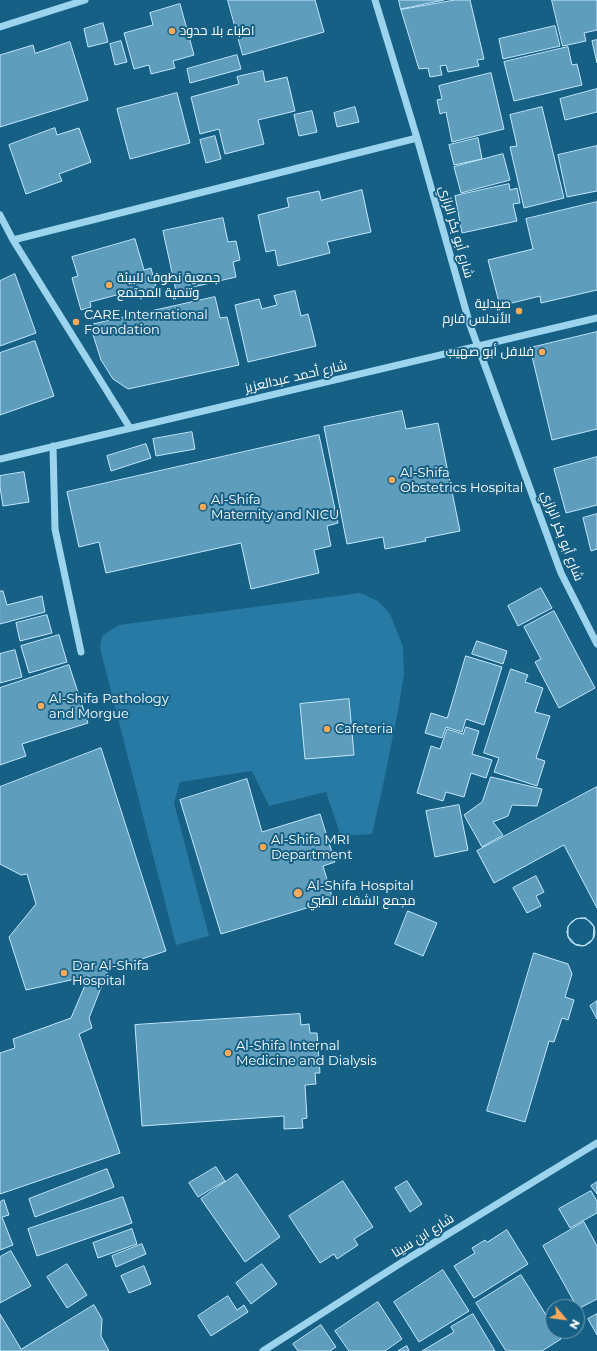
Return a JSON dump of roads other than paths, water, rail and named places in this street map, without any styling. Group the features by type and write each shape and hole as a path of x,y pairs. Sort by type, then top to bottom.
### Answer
{"street":[{"path":"0,27 85,0"},
{"name":"شارع أبو بكر الرازي","path":"375,0 418,138 470,325 562,573 597,644"},
{"path":"12,240 418,138"},
{"path":"0,214 12,240 130,428"},
{"name":"شارع أحمد عبدالعزيز","path":"0,459 597,318"},
{"path":"53,446 55,529 81,652"},
{"name":"شارع ابن سينا","path":"263,1351 404,1261 597,1144"}],"place":[{"name":"اطباء بلا حدود","path":"172,31"},
{"name":"جمعية نطوف للبيئة وتنمية المجتمع","path":"109,285"},
{"name":"صيدلية الأندلس فارم","path":"519,311"},
{"name":"CARE International Foundation","path":"76,322"},
{"name":"فلافل أبو صهيب","path":"542,352"},
{"name":"Al-Shifa Obstetrics Hospital","path":"392,480"},
{"name":"Al-Shifa Maternity and NICU","path":"203,507"},
{"name":"Al-Shifa Pathology and Morgue","path":"41,706"},
{"name":"Cafeteria","path":"327,729"},
{"name":"Al-Shifa MRI Department","path":"263,847"},
{"name":"Al-Shifa Hospital مجمع الشفاء الطبي","path":"298,893"},
{"name":"Dar Al-Shifa Hospital","path":"64,973"},
{"name":"Al-Shifa Internal Medicine and Dialysis","path":"228,1053"}]}
